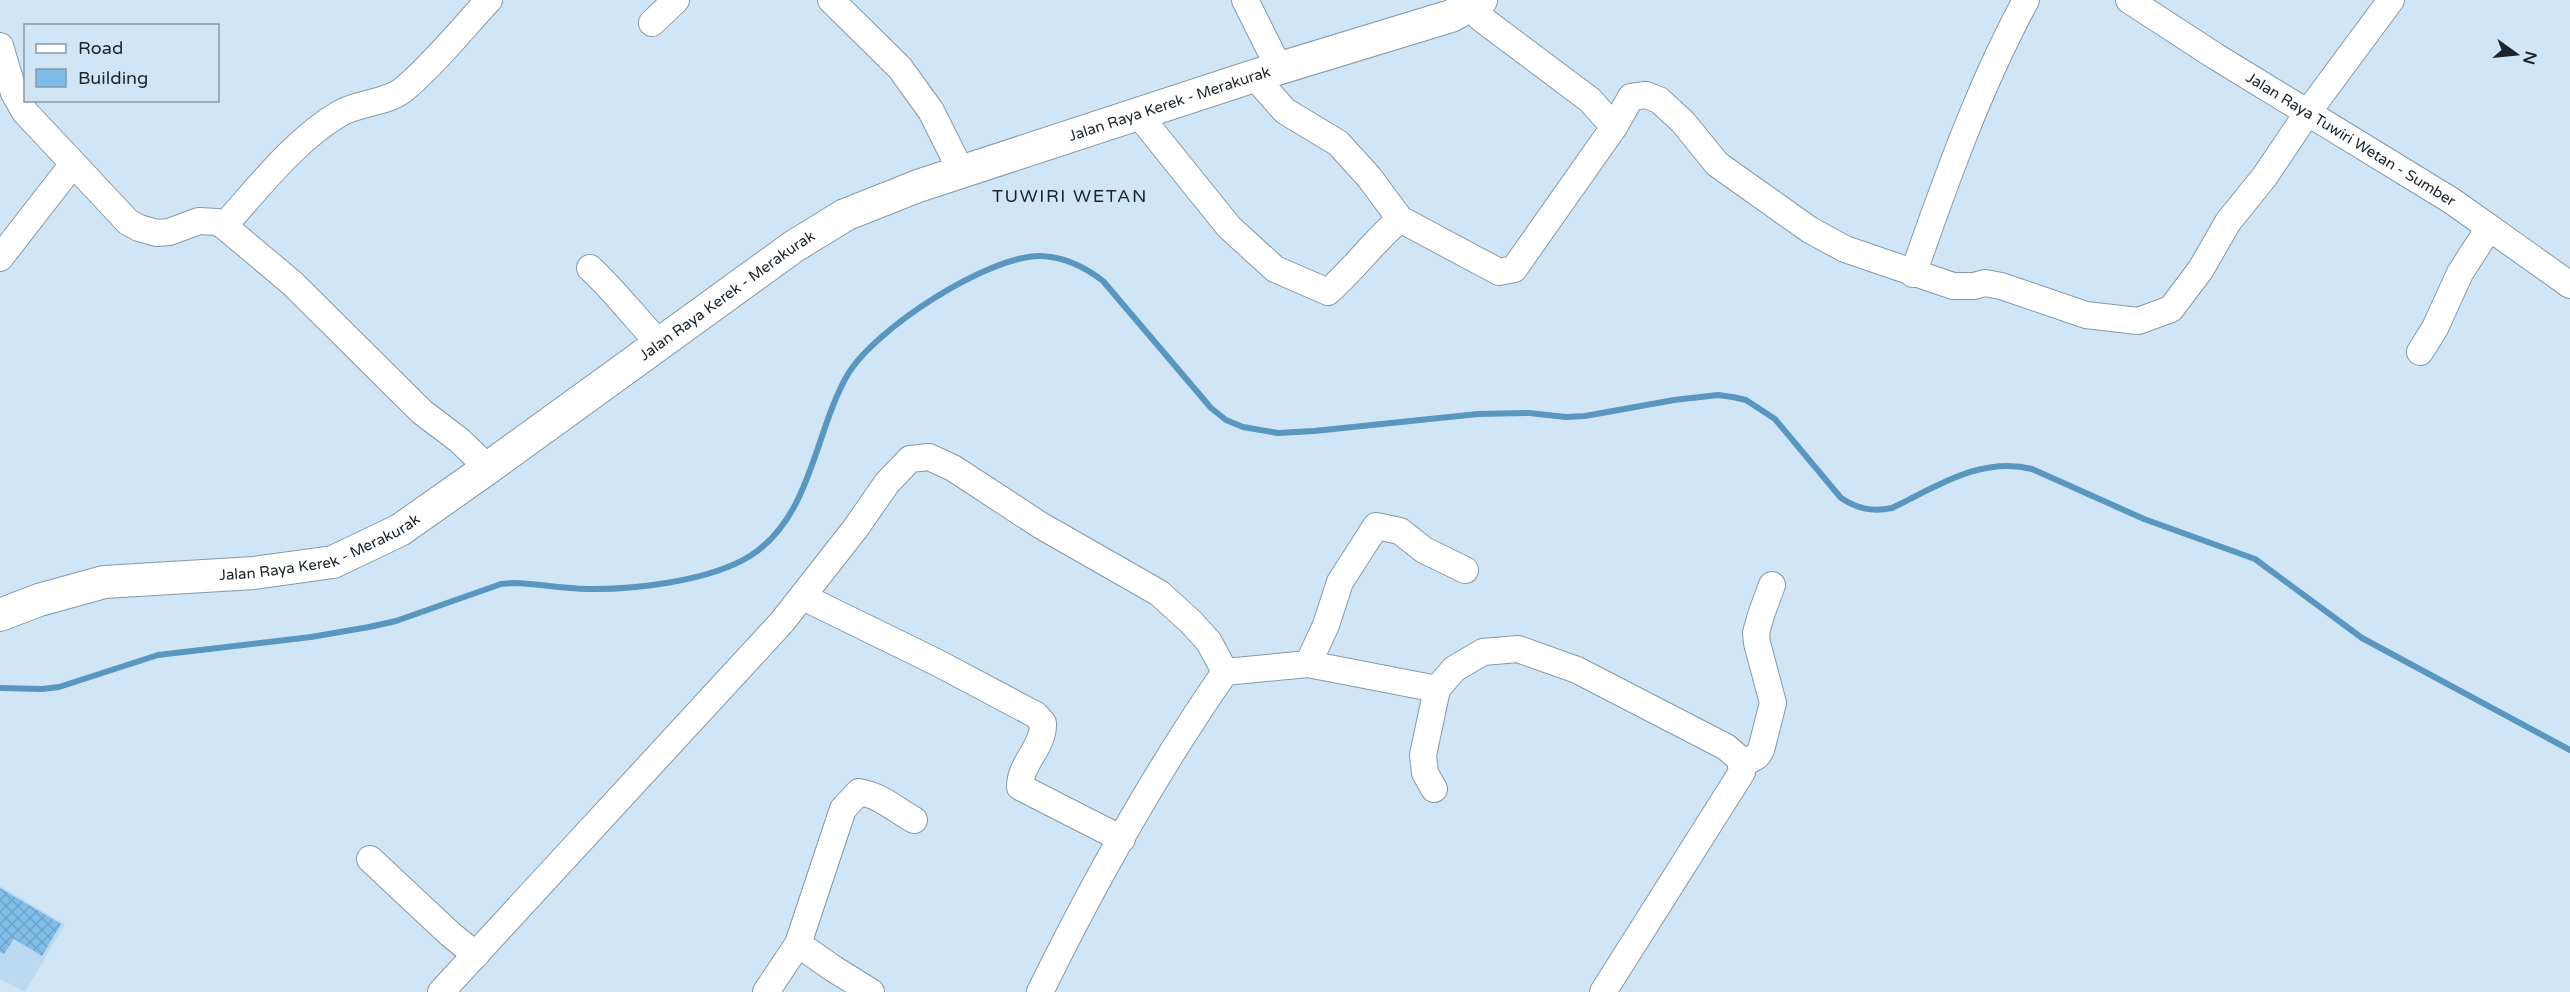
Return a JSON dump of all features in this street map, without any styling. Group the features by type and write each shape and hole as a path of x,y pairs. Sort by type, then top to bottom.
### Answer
{"main road":[{"name":"Jalan Raya Kerek - Merakurak","path":"0,614 39,600 104,582 254,573 333,562 400,530 473,453 647,330 845,215 918,186 952,154 1138,114 1451,16 1475,3"}],"street":[{"path":"224,226 270,175 314,132 340,113 390,98 401,91 423,71 489,0"},
{"path":"652,23 676,0"},
{"path":"831,0 900,68 931,111 952,154"},
{"path":"1245,0 1267,72 1285,111 1338,143 1369,177 1400,219 1499,272 1514,269 1614,127 1631,97 1646,95 1659,100 1683,122 1716,164 1810,230 1845,249 1953,286 1974,286 1985,283 2001,286 2086,315 2138,321 2171,309 2201,269 2228,222 2265,176 2308,112 2391,0"},
{"path":"1913,274 1972,114 2026,0"},
{"name":"Jalan Raya Tuwiri Wetan - Sumber","path":"2129,0 2215,56 2452,201 2570,285"},
{"path":"1475,3 1482,19 1590,100 1614,127"},
{"path":"0,46 14,93 25,112 129,222 139,228 157,233 169,232 199,221 217,222 224,226 292,283 422,412 473,453"},
{"path":"1138,114 1165,151 1229,227 1275,269 1328,292 1365,257 1381,235 1400,219"},
{"path":"0,258 73,164"},
{"path":"2420,352 2439,319 2460,273 2489,228"},
{"path":"590,268 611,287 647,330"},
{"path":"441,992 803,597 903,464 910,459 929,457 953,468 1040,525 1082,546 1159,592 1209,642 1225,672"},
{"path":"1308,664 1326,625 1340,582 1376,526 1400,531 1424,550 1465,570"},
{"path":"1741,765 1757,756 1761,750 1773,704 1756,643 1756,633 1772,585"},
{"path":"803,597 947,667 1036,715 1043,723 1044,734 1028,762 1020,780 1020,787 1122,839"},
{"path":"1434,789 1425,773 1423,755 1437,689 1454,669 1483,652 1518,649 1577,670 1716,741 1740,759 1742,772 1738,779 1603,992"},
{"path":"1225,672 1308,664 1437,689"},
{"path":"1040,992 1122,839 1180,738 1225,672"},
{"path":"766,992 798,944 843,809 852,798 859,792 874,794 914,820"},
{"path":"370,859 450,934 476,955"},
{"path":"798,944 872,992"}],"shaded area":[{"path":"0,886 65,924 25,992 0,979"}],"building":[{"path":"0,888 61,924 42,956 14,939 4,954 0,952"}],"waterway":[{"path":"0,688 59,687 158,655 311,637 369,627 396,621 501,584 587,589 626,588 693,578 733,565 750,556 771,539 787,519 810,472 837,397 848,374 862,356 882,336 907,317 964,281 1019,259 1041,256 1058,258 1074,264 1103,281 1211,408 1226,420 1243,427 1278,433 1478,414 1529,413 1566,417 1585,416 1674,400 1718,395 1746,400 1775,419 1841,498 1865,509 1892,508 1942,483 1977,470 2013,466 2032,469 2144,519 2255,559 2362,638 2570,750"}],"district":[{"name":"TUWIRI WETAN","path":"1070,196"}]}
